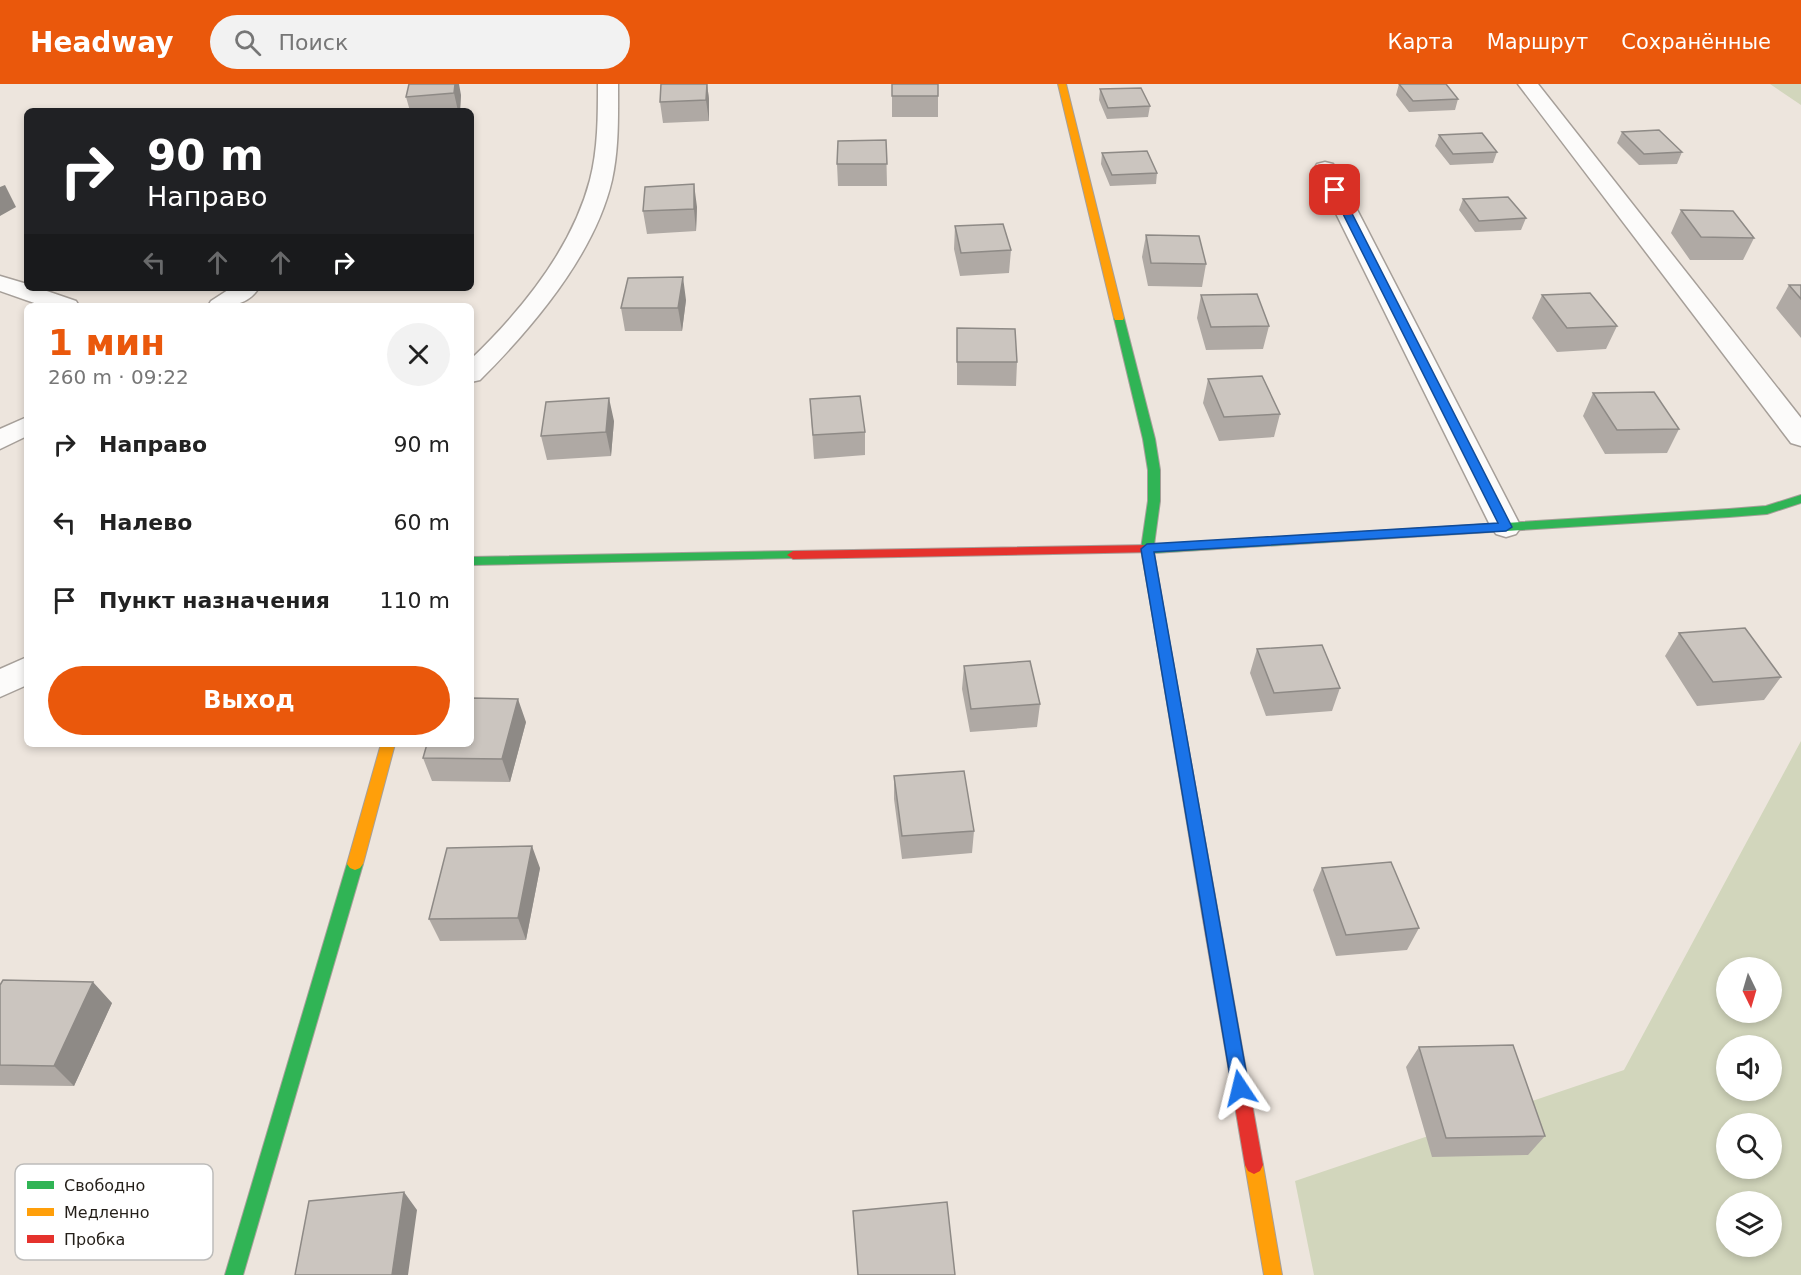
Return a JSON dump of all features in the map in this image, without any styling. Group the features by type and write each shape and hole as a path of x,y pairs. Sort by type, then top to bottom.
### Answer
{"street":[{"path":"474,371 522,318 554,277 581,229 597,193 608,143 608,84"},
{"path":"1062,84 1150,449 1155,484 1154,514 1149,529 1147,549 1273,1275"},
{"path":"1528,84 1801,437"},
{"path":"1325,169 1506,527"},
{"path":"0,283 58,303"},
{"path":"224,303 242,291"},
{"path":"0,440 24,427"},
{"path":"474,561 1147,549 1767,510 1801,499"},
{"path":"0,685 24,671"},
{"path":"234,1275 344,906 387,747"}],"green space":[{"path":"1770,84 1801,84 1801,105"},
{"path":"1801,741 1801,1275 1314,1275 1295,1181 1624,1070"}],"building":[{"path":"409,84 455,84 454,93 406,97"},
{"path":"661,84 707,84 706,100 660,102"},
{"path":"892,84 938,84 938,96 892,96"},
{"path":"1399,84 1446,84 1458,99 1413,101"},
{"path":"1141,88 1150,106 1108,108 1100,89"},
{"path":"1659,130 1682,152 1644,154 1622,132"},
{"path":"1482,133 1497,152 1453,154 1439,135"},
{"path":"886,140 887,164 837,164 838,141"},
{"path":"1147,151 1157,173 1112,175 1102,153"},
{"path":"694,184 694,209 643,211 645,187"},
{"path":"1508,197 1526,218 1479,221 1463,199"},
{"path":"1681,210 1733,211 1754,238 1701,237"},
{"path":"1003,224 1011,250 961,253 955,226"},
{"path":"1146,235 1199,236 1206,264 1151,263"},
{"path":"683,277 678,308 621,308 628,278"},
{"path":"1789,285 1801,285 1801,299"},
{"path":"1590,293 1617,326 1567,328 1542,295"},
{"path":"1257,294 1269,326 1211,327 1201,295"},
{"path":"957,328 1015,329 1017,362 957,362"},
{"path":"1262,376 1280,414 1224,417 1208,379"},
{"path":"1654,392 1679,429 1617,430 1593,393"},
{"path":"860,396 865,432 813,435 810,399"},
{"path":"609,398 606,432 541,436 546,402"},
{"path":"1745,628 1781,677 1713,682 1679,633"},
{"path":"1322,645 1340,688 1274,693 1257,649"},
{"path":"1030,661 1040,704 971,709 964,666"},
{"path":"474,698 518,699 502,759 423,758 426,747 474,747"},
{"path":"964,771 974,831 902,836 894,776"},
{"path":"532,846 518,918 429,919 447,848"},
{"path":"1391,862 1419,928 1346,935 1322,868"},
{"path":"3,980 93,982 54,1066 0,1065 0,985"},
{"path":"1513,1045 1545,1136 1446,1138 1419,1047"},
{"path":"404,1192 392,1275 295,1275 309,1201"},
{"path":"947,1202 955,1275 858,1275 853,1211"}],"traffic: fast":[{"path":"1119,318 1149,439 1154,470 1154,501 1147,549 1157,606"},
{"path":"1150,549 1729,513 1767,510 1801,499"},
{"path":"474,561 793,555"},
{"path":"234,1275 355,864"}],"traffic: slow":[{"path":"1062,84 1119,318"},
{"path":"1157,606 1210,913"},
{"path":"355,864 387,747"},
{"path":"1254,1165 1273,1275"}],"traffic: jam":[{"path":"793,555 1150,549"},
{"path":"1210,913 1254,1165"}],"route":[{"path":"1240,1088 1147,549 1506,527 1335,190"}]}
